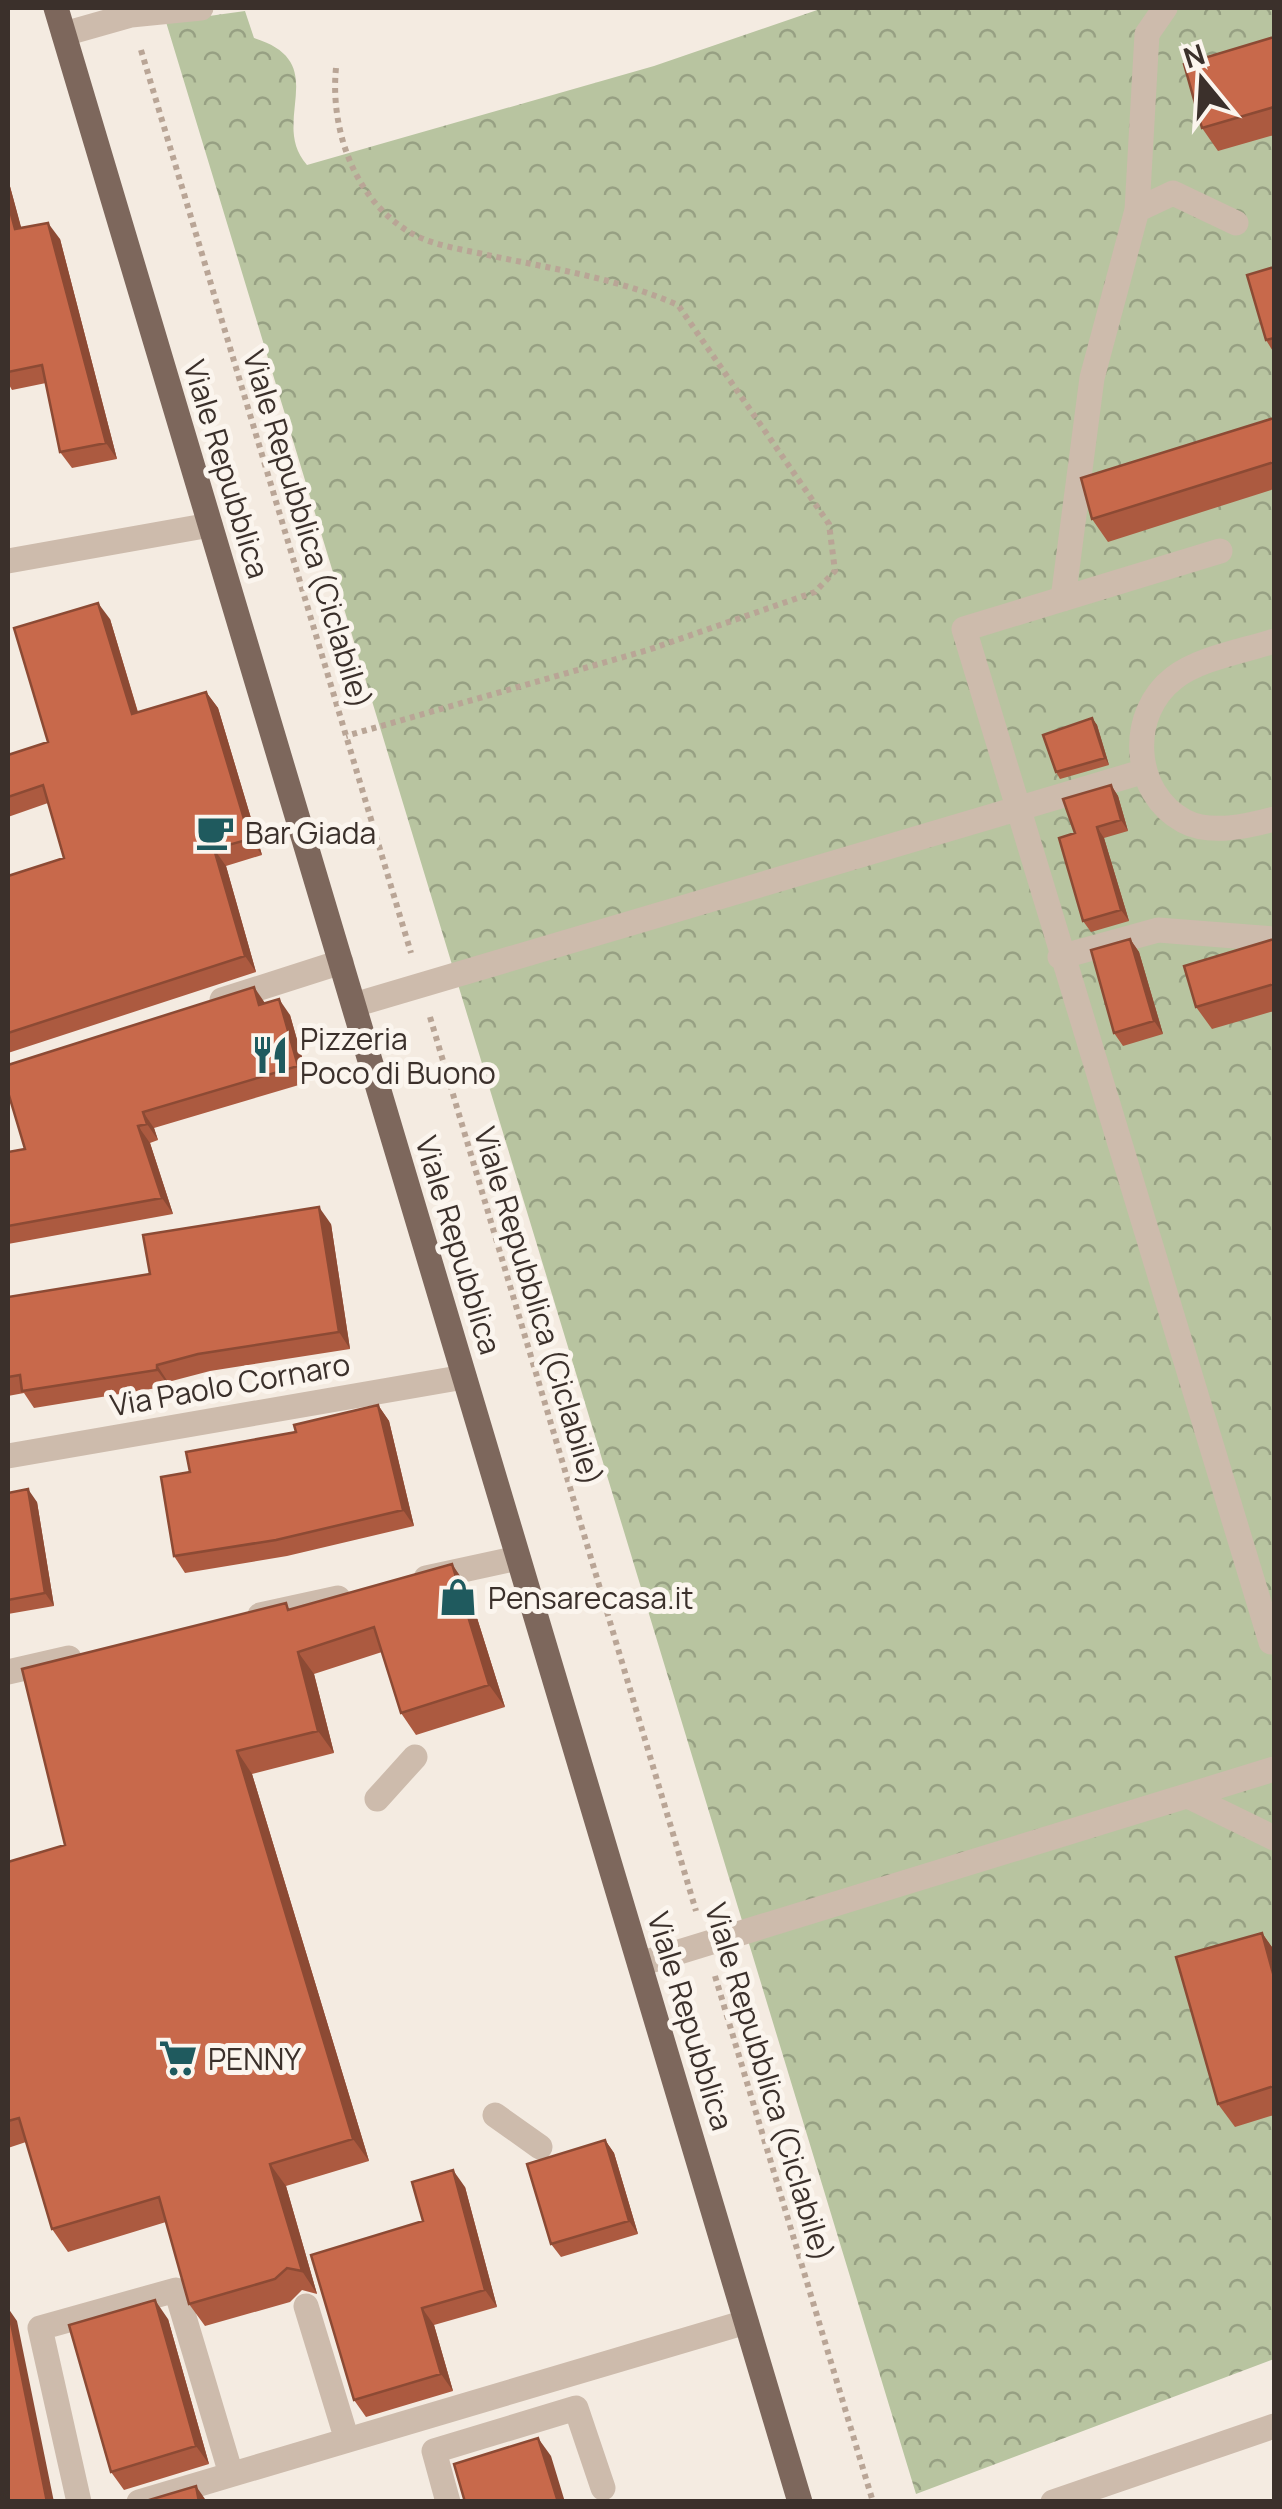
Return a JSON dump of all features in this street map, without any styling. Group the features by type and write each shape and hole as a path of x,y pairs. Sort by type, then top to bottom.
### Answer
{"main road":[{"name":"Viale Repubblica","path":"56,8 800,2502"}],"street":[{"path":"64,34 131,15 201,8"},
{"path":"1063,599 1092,378 1137,210 1148,34 1165,8"},
{"path":"1137,210 1173,193 1236,223"},
{"path":"8,561 210,525"},
{"path":"1220,551 964,629 1271,1642"},
{"path":"1274,641 1174,678 1146,713 1139,738 1145,771 1162,803 1186,822 1225,829 1274,820"},
{"path":"354,1005 1145,771"},
{"path":"1060,956 1158,930 1274,939"},
{"path":"193,1009 341,962"},
{"name":"Via Paolo Cornaro","path":"8,1456 464,1377"},
{"path":"394,1585 518,1558"},
{"path":"240,1620 356,1594"},
{"path":"8,1672 85,1654"},
{"path":"377,1800 415,1757"},
{"path":"640,1964 1274,1769"},
{"path":"1190,1797 1274,1838"},
{"path":"495,2115 540,2146"},
{"path":"79,2502 40,2328 176,2290 231,2474"},
{"path":"306,2306 347,2440"},
{"path":"139,2502 746,2322"},
{"path":"448,2502 434,2451 576,2408 603,2488"},
{"path":"1070,2499 1274,2426"}],"path":[{"name":"Viale Repubblica (Ciclabile)","path":"131,15 872,2502"},
{"path":"336,68 333,104 358,180 378,208 412,234 640,288 678,304 830,524 835,571 815,592 648,650 346,736"}],"green space":[{"path":"823,8 1274,8 1274,2359 916,2494 166,22 245,11 254,38 278,49 291,62 296,78 294,130 297,148 307,165 654,66"}],"building":[{"path":"1274,37 1274,107 1202,128 1184,64"},
{"path":"8,203 15,229 48,223 106,443 60,452 42,365 8,372"},
{"path":"1274,267 1274,338 1266,340 1247,275"},
{"path":"1274,418 1274,462 1092,519 1081,478"},
{"path":"98,603 132,714 206,692 250,839 214,849 245,956 8,1033 8,876 64,858 43,785 8,797 8,755 48,742 14,628"},
{"path":"1092,718 1105,758 1056,772 1043,735"},
{"path":"1111,785 1121,820 1097,827 1121,910 1083,921 1059,838 1075,833 1063,799"},
{"path":"1130,939 1154,1021 1114,1033 1091,950"},
{"path":"1274,939 1274,984 1196,1007 1184,966"},
{"path":"254,987 259,1005 279,999 298,1066 143,1112 147,1124 138,1126 162,1198 8,1226 8,1152 25,1149 8,1092 8,1065"},
{"path":"319,1207 339,1332 198,1354 157,1365 157,1370 22,1391 20,1375 8,1377 8,1297 150,1274 143,1235"},
{"path":"378,1405 403,1510 276,1540 174,1556 161,1477 190,1472 186,1452 296,1432 294,1425"},
{"path":"28,1489 45,1593 8,1600 8,1493"},
{"path":"452,1564 489,1685 401,1713 374,1627 298,1652 318,1731 237,1751 353,2139 270,2164 302,2271 287,2268 275,2279 189,2304 159,2197 52,2229 19,2118 8,2121 8,1862 65,1845 22,1669 286,1603 288,1610"},
{"path":"1262,1933 1274,1977 1274,2086 1218,2104 1176,1957"},
{"path":"605,2140 629,2221 551,2244 527,2164"},
{"path":"453,2170 485,2290 422,2308 441,2374 354,2400 311,2255 423,2221 412,2182"},
{"path":"155,2300 196,2446 111,2472 69,2325"},
{"path":"8,2308 47,2502 8,2502"},
{"path":"538,2438 558,2502 465,2502 454,2464"},
{"path":"196,2486 199,2502 149,2500"}],"place":[{"name":"Bar Giada","path":"215,832"},
{"name":"Pizzeria Poco di Buono","path":"270,1055"},
{"name":"Pensarecasa.it","path":"458,1597"},
{"name":"PENNY","path":"178,2058"}]}
